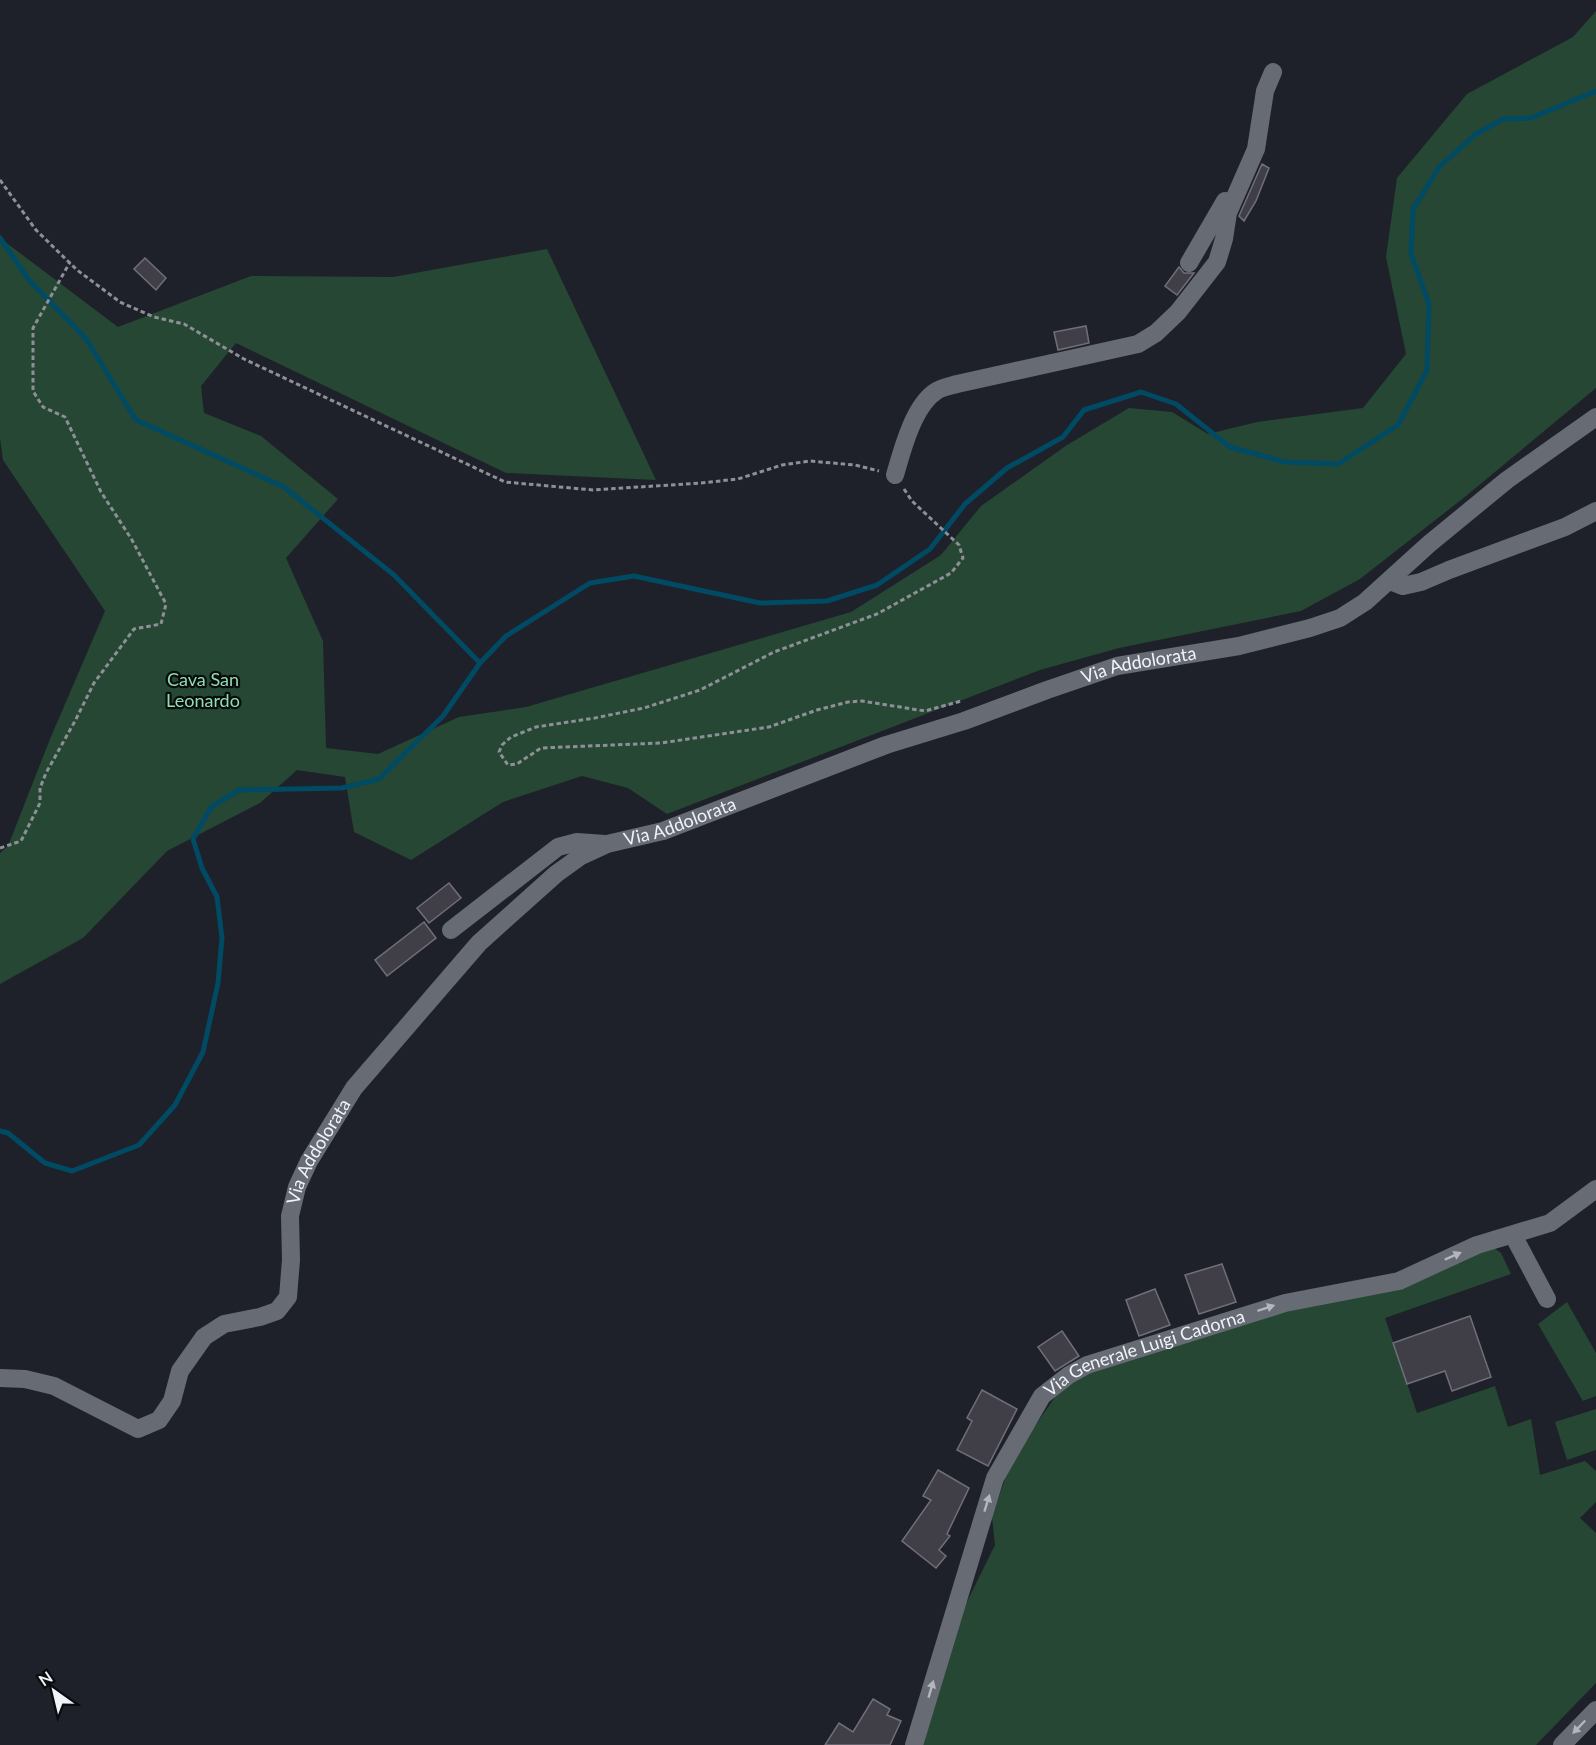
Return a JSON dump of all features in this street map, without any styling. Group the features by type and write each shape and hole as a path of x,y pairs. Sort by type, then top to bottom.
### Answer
{"street":[{"path":"895,475 906,438 920,408 935,392 957,384 1138,344 1156,333 1178,312 1216,262 1224,239 1228,213 1256,149 1265,91 1273,72"},
{"path":"1189,263 1230,193 1246,158 1256,149"},
{"name":"Via Addolorata","path":"0,1378 26,1379 54,1386 138,1428 159,1420 172,1401 180,1371 204,1337 224,1324 277,1311 288,1297 291,1260 290,1216 297,1187 309,1161 354,1088 479,943 556,874 581,856 607,844 663,831 886,746 964,721 1117,666 1239,646 1340,618 1365,602 1429,544 1507,480 1596,417"},
{"path":"1390,580 1403,586 1420,582 1565,528 1596,511"},
{"path":"451,930 558,847 577,842 607,844"},
{"name":"Via Generale Luigi Cadorna","path":"914,1745 995,1478 1042,1396 1069,1375 1087,1365 1285,1303 1399,1281 1477,1245 1550,1223 1596,1189"},
{"path":"1513,1235 1547,1299"},
{"path":"1562,1745 1596,1710"}],"path":[{"path":"0,180 36,230 70,262 120,302 154,317 184,324 244,359 505,483 593,490 615,489 738,479 782,465 810,461 855,465 895,475 912,501 960,545 963,558 951,573 877,614 774,652 700,690 644,708 537,728 511,737 502,745 499,752 508,765 517,764 541,748 680,741 769,727 848,702 862,701 925,711 970,699"},
{"path":"0,848 21,841 40,803 40,788 46,773 94,683 134,629 160,624 166,604 132,540 100,492 65,417 43,406 33,392 33,328 70,262"}],"green space":[{"name":"Cava San Leonardo","path":"1596,11 1596,388 1466,496 1360,579 1301,611 1119,648 1040,670 667,814 628,788 582,776 503,802 411,860 354,832 345,777 297,770 260,803 167,851 83,938 0,984 0,853 8,846 50,739 105,611 3,460 0,438 0,238 118,327 251,276 393,277 547,249 656,480 506,473 236,343 201,386 204,413 261,436 338,499 286,558 323,641 326,748 378,754 459,717 526,707 851,612 941,555 981,506 1067,445 1129,408 1172,412 1208,434 1257,422 1363,408 1406,354 1386,257 1397,178 1467,94 1573,37"},
{"path":"1494,1248 1501,1253 1511,1274 1385,1318 1417,1413 1495,1386 1508,1427 1531,1419 1540,1475 1585,1461 1596,1471 1596,1502 1580,1518 1596,1533 1596,1683 1536,1745 921,1745 955,1626 995,1545 992,1517 1011,1461 1057,1394 1089,1371"},
{"path":"1567,1302 1596,1353 1596,1396 1583,1401 1538,1324"},
{"path":"1596,1409 1596,1450 1567,1460 1555,1422"}],"building":[{"path":"1262,164 1269,168 1256,201 1244,221 1239,216"},
{"path":"145,258 166,278 156,290 134,269"},
{"path":"1179,267 1184,273 1194,273 1177,295 1165,286"},
{"path":"1086,326 1089,343 1058,350 1054,332"},
{"path":"449,883 461,898 429,923 417,908"},
{"path":"424,922 436,938 387,976 375,960"},
{"path":"1222,1264 1236,1302 1199,1314 1185,1275"},
{"path":"1155,1289 1170,1325 1139,1336 1126,1300"},
{"path":"1470,1316 1491,1377 1452,1391 1445,1371 1407,1384 1393,1343"},
{"path":"1062,1331 1079,1356 1055,1371 1038,1347"},
{"path":"982,1390 1017,1409 988,1466 957,1450 972,1421 967,1418"},
{"path":"938,1470 969,1488 947,1534 950,1536 939,1550 946,1556 936,1568 902,1541 931,1500 923,1496"},
{"path":"873,1699 890,1709 887,1715 901,1721 890,1745 825,1745 839,1723 853,1732"}],"waterway":[{"name":"Cava San Leonardo","path":"0,1131 8,1133 45,1163 72,1171 139,1145 175,1105 203,1052 218,983 222,938 217,897 202,868 193,839 211,807 239,790 342,788 379,779 443,716 480,663 506,636 590,583 634,576 760,603 827,601 877,585 930,549 965,504 1007,468 1063,437 1084,410 1141,392 1176,404 1230,447 1285,462 1338,464 1398,425 1427,370 1429,304 1411,254 1413,209 1439,167 1476,134 1503,119 1531,118 1596,91"},
{"path":"0,238 29,280 86,339 136,420 284,487 394,575 480,663"}]}
